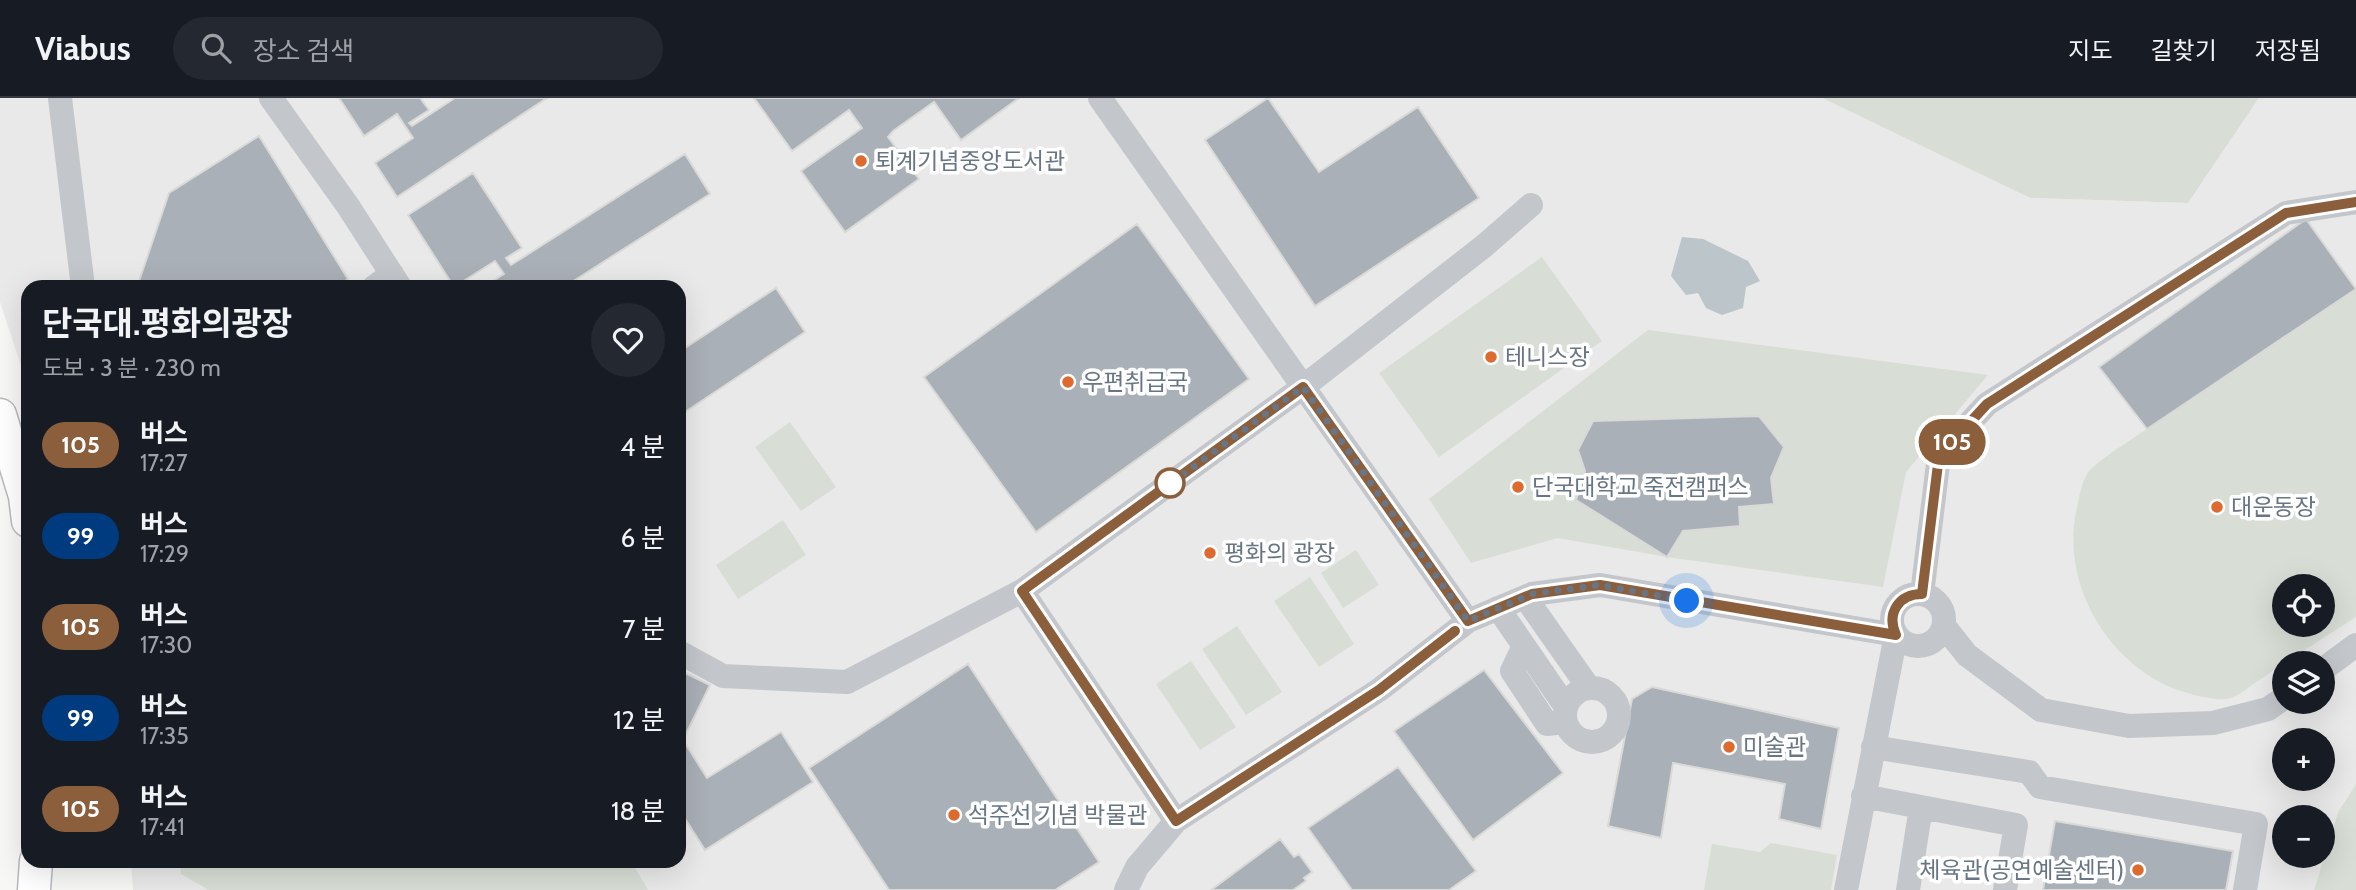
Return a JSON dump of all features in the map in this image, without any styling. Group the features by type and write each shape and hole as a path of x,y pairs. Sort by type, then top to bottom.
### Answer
{"main road":[{"path":"0,415 21,483"},
{"path":"34,890 36,868"}],"lane":[{"path":"60,98 82,280"},
{"path":"271,98 348,206 386,280"},
{"path":"1100,98 1468,621"},
{"path":"1922,594 1939,456 1987,404 2286,213 2356,202"},
{"path":"686,656 723,676 848,682 1022,591 1303,387 1484,246 1531,205"},
{"path":"1126,890 1137,867 1176,821 1379,690 1468,621 1525,597 1600,585 1896,635 1910,645 1927,645 1940,634 1944,617 1937,602 1922,594 1905,597 1894,610 1892,627 1896,635 1846,890"},
{"path":"1022,591 1176,821"},
{"path":"1525,597 1589,688"},
{"path":"1498,608 1566,715 1575,737 1591,742 1600,741 1614,731 1618,723 1617,705 1606,692 1589,688 1574,694 1566,715"},
{"path":"1944,626 1967,656 2041,710 2129,726 2213,723 2272,706"},
{"path":"2335,660 2356,645"},
{"path":"1873,747 2029,772 2040,787 2256,824 2245,890"},
{"path":"1863,796 2016,825 2005,890"},
{"path":"1908,890 1921,807"}],"shaded area":[{"name":"단국대학교 죽전캠퍼스","path":"0,98 1822,98 2030,198 2188,203 2259,98 2356,98 2356,784 2338,812 2335,822 2335,805 2272,805 2272,868 2321,868 2314,890 133,890 131,868 686,868 686,280 21,280 21,366 0,302"},
{"path":"1822,98 2259,98 2188,203 2030,198"},
{"path":"1682,237 1703,239 1748,261 1760,281 1746,287 1743,308 1722,315 1706,308 1698,293 1686,295 1671,276"},
{"name":"테니스장","path":"1542,257 1602,341 1439,457 1379,373"},
{"name":"대운동장","path":"2356,289 2356,617 2335,631 2335,574 2272,574 2272,637 2325,637 2303,651 2272,651 2272,672 2230,698 2210,698 2184,692 2158,681 2134,665 2114,645 2097,622 2084,596 2076,569 2073,540 2081,491 2091,468"},
{"path":"1648,330 1988,375 1906,472 1883,587 1667,557 1558,538 1471,563 1429,499"},
{"path":"790,422 836,487 801,511 755,447"},
{"path":"783,520 806,555 738,599 716,565"},
{"path":"1356,550 1379,585 1343,608 1321,573"},
{"path":"1310,577 1354,644 1319,667 1274,601"},
{"path":"1237,626 1282,692 1246,715 1202,649"},
{"path":"1191,661 1236,727 1200,750 1156,684"},
{"path":"2356,784 2356,890 2314,890 2321,868 2335,868 2335,822 2338,812"},
{"path":"1771,843 1837,855 1831,890 1704,890 1712,844 1760,852"},
{"path":"181,868 635,868 648,890 209,890 181,874"}],"building":[{"path":"339,98 420,98 429,110 409,123 412,126 455,98 547,98 397,197 375,163 413,138 397,114 364,136"},
{"name":"퇴계기념중앙도서관","path":"754,98 1019,98 961,140 934,102 893,131 888,137 919,179 845,232 801,171 862,128 849,110 792,151"},
{"path":"1268,98 1319,172 1418,107 1479,198 1315,306 1205,140"},
{"path":"259,136 348,279 139,280 169,193"},
{"path":"685,154 710,194 575,280 494,280 504,274 495,261 465,280 450,280 408,215 473,173 522,248 506,258 511,265"},
{"path":"2306,219 2356,289 2147,429 2099,367"},
{"path":"1137,224 1249,379 1036,532 924,377"},
{"path":"776,288 805,332 686,411 686,347"},
{"path":"1759,416 1784,447 1771,478 1774,504 1739,507 1740,526 1683,531 1667,557 1576,500 1585,471 1578,450 1593,421"},
{"name":"석주선 기념 박물관","path":"968,664 1099,862 1055,890 889,890 809,768"},
{"path":"1484,670 1563,773 1473,840 1394,731"},
{"path":"686,673 710,685 686,734"},
{"name":"미술관","path":"1652,687 1839,728 1821,829 1779,819 1785,784 1673,763 1661,838 1608,826 1632,699"},
{"path":"781,732 813,782 705,850 686,820 686,745 707,778"},
{"path":"1398,767 1476,871 1449,890 1352,890 1308,828"},
{"name":"체육관(공연예술센터)","path":"2055,821 2233,851 2226,890 2043,890"},
{"path":"1280,839 1294,857 1299,854 1312,872 1304,878 1306,881 1293,890 1211,890"}],"bus line":[{"name":"105","path":"1455,631 1379,690 1176,821 1022,591 1303,387 1468,621 1532,594 1600,585 1896,635 1892,618 1898,602 1913,594 1922,594 1939,456 1987,404 2286,213 2356,202"}],"place":[{"name":"퇴계기념중앙도서관","path":"861,161"},
{"name":"테니스장","path":"1491,357"},
{"name":"우편취급국","path":"1068,382"},
{"name":"단국대학교 죽전캠퍼스","path":"1518,487"},
{"name":"대운동장","path":"2217,507"},
{"name":"평화의 광장","path":"1210,553"},
{"name":"미술관","path":"1729,747"},
{"name":"석주선 기념 박물관","path":"954,815"},
{"name":"체육관(공연예술센터)","path":"2138,870"}],"route":[{"path":"1170,483 1167,486 1303,387 1468,621 1532,594 1600,585 1687,601"}]}
